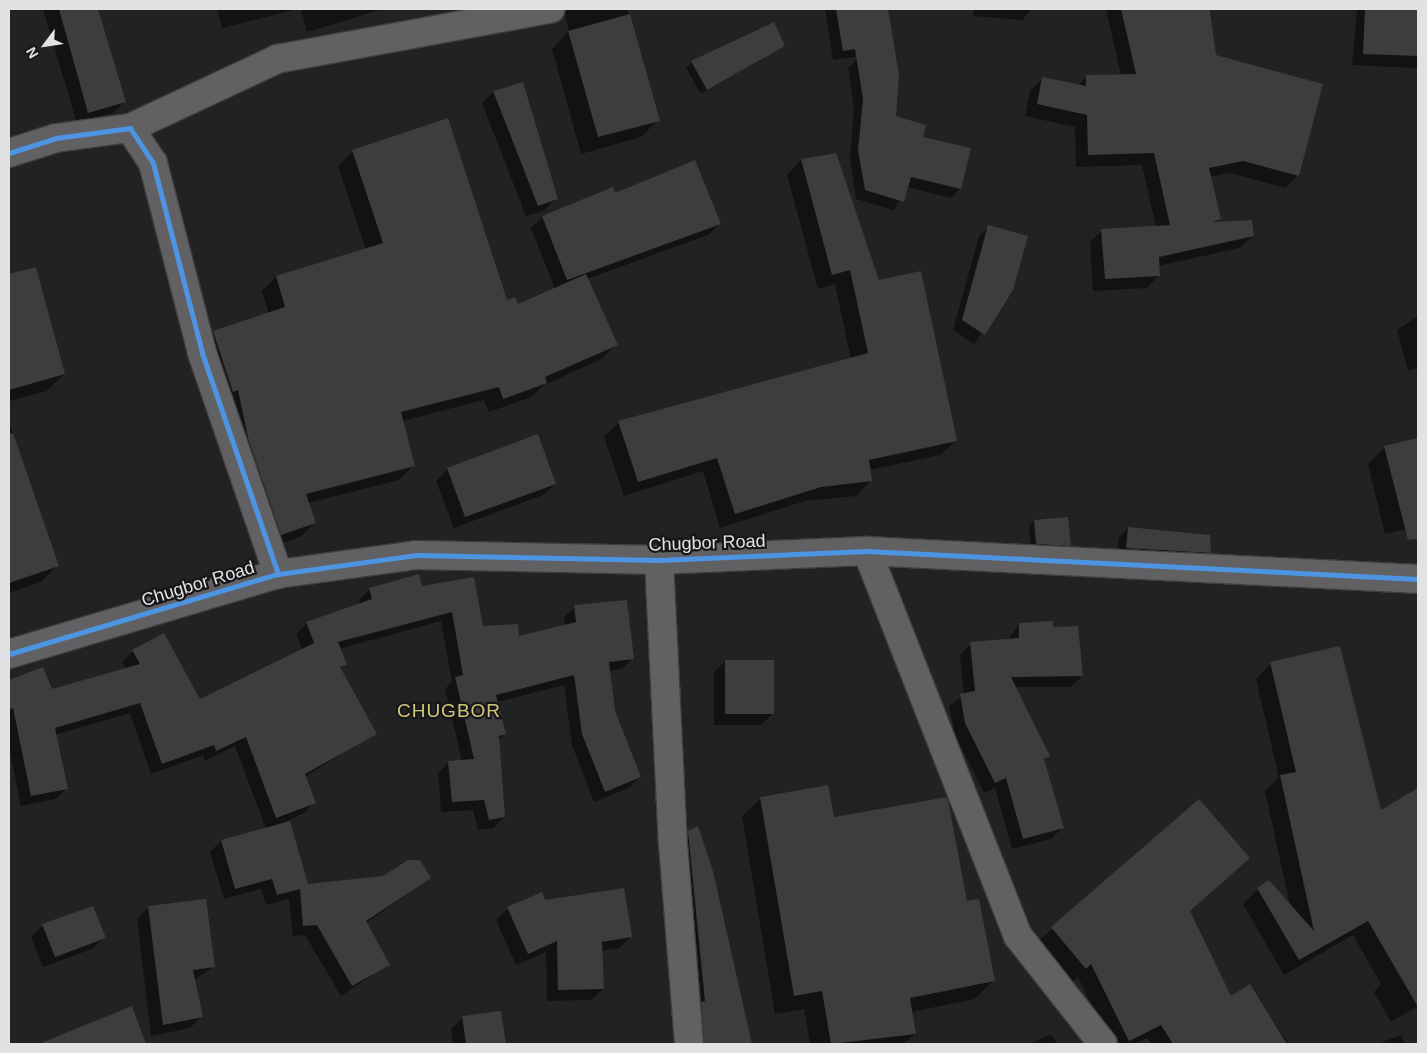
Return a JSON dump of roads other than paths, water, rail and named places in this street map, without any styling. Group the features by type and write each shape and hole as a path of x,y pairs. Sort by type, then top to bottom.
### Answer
{"street":[{"path":"9,153 56,138 130,128 277,59 550,9"},
{"path":"130,128 153,163 202,353 278,574"},
{"path":"867,551 1018,936 1103,1044"},
{"name":"Chugbor Road","path":"9,654 278,574 416,555 659,560 867,551 1418,579"},
{"path":"659,560 673,844 689,1044"}],"district":[{"name":"CHUGBOR","path":"449,711"}]}
